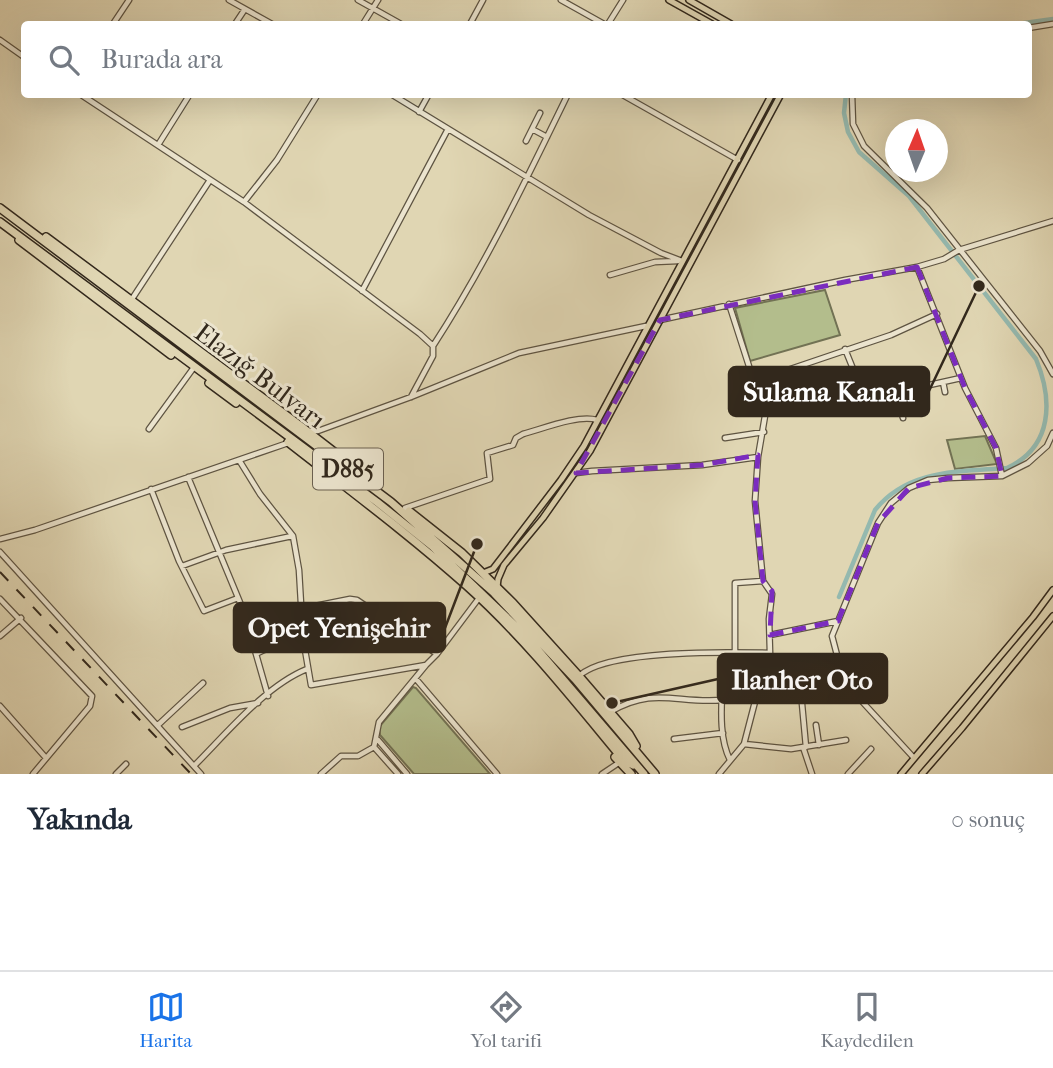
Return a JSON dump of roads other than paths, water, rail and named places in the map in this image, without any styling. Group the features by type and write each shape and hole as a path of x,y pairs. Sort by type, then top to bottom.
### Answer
{"highway":[{"path":"0,208 40,232 318,435 462,553 579,676 629,734 645,762"},
{"name":"Elazığ Bulvarı","path":"0,208 391,502 489,588 575,679 655,774"},
{"path":"0,223 41,259 380,513 479,598 514,632 622,758 643,772"},
{"name":"Elazığ Bulvarı","path":"0,223 366,494 432,546 526,636 643,772"},
{"path":"605,738 611,752 631,774"}],"main road":[{"path":"669,0 707,21"},
{"path":"689,0 726,21"},
{"path":"483,573 493,569 561,480 597,420 770,98"},
{"path":"497,587 504,565 544,518 576,473 779,98"},
{"path":"901,774 1025,628 1053,590"},
{"path":"922,774 1053,616"},
{"path":"944,723 956,736"}],"street":[{"path":"115,21 129,0"},
{"path":"229,0 267,21"},
{"path":"358,0 395,21"},
{"path":"365,21 378,0"},
{"path":"472,21 483,0"},
{"path":"561,0 600,21"},
{"path":"608,21 622,0"},
{"path":"237,21 245,9"},
{"path":"1032,27 1053,24"},
{"path":"0,40 21,55"},
{"path":"86,98 244,202 433,346"},
{"path":"158,145 187,98"},
{"path":"244,202 277,160 316,98"},
{"path":"397,98 589,215 661,253 682,261"},
{"path":"419,112 427,98"},
{"path":"411,397 433,356 433,346 459,306 528,177 566,98"},
{"path":"628,98 738,160"},
{"path":"852,98 853,124 859,139 927,208 957,251 1040,351 1053,374"},
{"path":"526,141 540,113"},
{"path":"362,291 448,129"},
{"path":"532,129 547,136"},
{"path":"132,299 210,180"},
{"path":"660,320 918,267 948,257 957,251 1053,220"},
{"path":"610,275 654,262 682,261"},
{"path":"918,267 961,378 996,448 1002,471"},
{"path":"719,774 744,744 757,694 768,678 771,653 769,619 772,594 763,581 755,501 765,414 729,304"},
{"path":"755,381 891,335 937,314"},
{"path":"318,435 519,353 646,326"},
{"path":"765,414 857,389 860,386 845,349"},
{"path":"149,429 192,370"},
{"path":"903,418 898,392 961,378"},
{"path":"943,382 945,392"},
{"path":"405,508 490,479 487,453 513,445 516,438 523,434 576,420 597,420"},
{"path":"725,439 764,432"},
{"path":"914,758 864,705 842,674 832,636 878,523 895,499 909,488 928,480 1016,470 1047,446 1053,433"},
{"path":"0,539 35,530 289,443"},
{"path":"576,473 702,465 758,457"},
{"path":"239,460 260,494 293,536 310,684 313,686 426,665"},
{"path":"188,477 238,598 268,696"},
{"path":"151,489 182,566 204,611 238,598"},
{"path":"182,566 219,552 293,536"},
{"path":"0,552 201,774"},
{"path":"735,652 735,583 763,581"},
{"path":"321,774 341,756 358,756 374,747 379,722 438,654 479,598"},
{"path":"0,599 21,618 92,696 90,706 33,774"},
{"path":"251,639 260,626 275,614 337,600 357,600 438,654"},
{"path":"0,636 21,618"},
{"path":"770,635 838,621"},
{"path":"256,654 268,647 303,638 418,641"},
{"path":"579,676 597,664 614,660 735,652 771,653"},
{"path":"193,766 258,702 295,674 307,669"},
{"path":"416,679 497,774"},
{"path":"158,725 203,684"},
{"path":"730,760 723,733 724,691 757,694"},
{"path":"801,693 804,747 812,774"},
{"path":"610,712 639,699 659,696 685,701 722,700"},
{"path":"182,727 230,708 258,702"},
{"path":"0,706 46,758"},
{"path":"816,725 820,745"},
{"path":"674,739 723,733"},
{"path":"377,739 407,774"},
{"path":"744,744 791,749 846,740"},
{"path":"374,747 398,774"},
{"path":"848,774 871,749"},
{"path":"602,774 620,762"},
{"path":"116,774 127,764"}],"waterway":[{"path":"1032,22 1053,19"},
{"path":"839,597 875,510 888,497 903,487 935,475 1007,468 1033,448 1041,435 1046,406 1042,375 1036,359 909,196 859,152 848,132 844,113 846,98"}],"railway":[{"path":"0,572 191,774"}],"place":[{"name":"Sulama Kanalı","path":"979,286"},
{"name":"Opet Yenişehir","path":"477,544"},
{"name":"Ilanher Oto","path":"612,703"}]}
